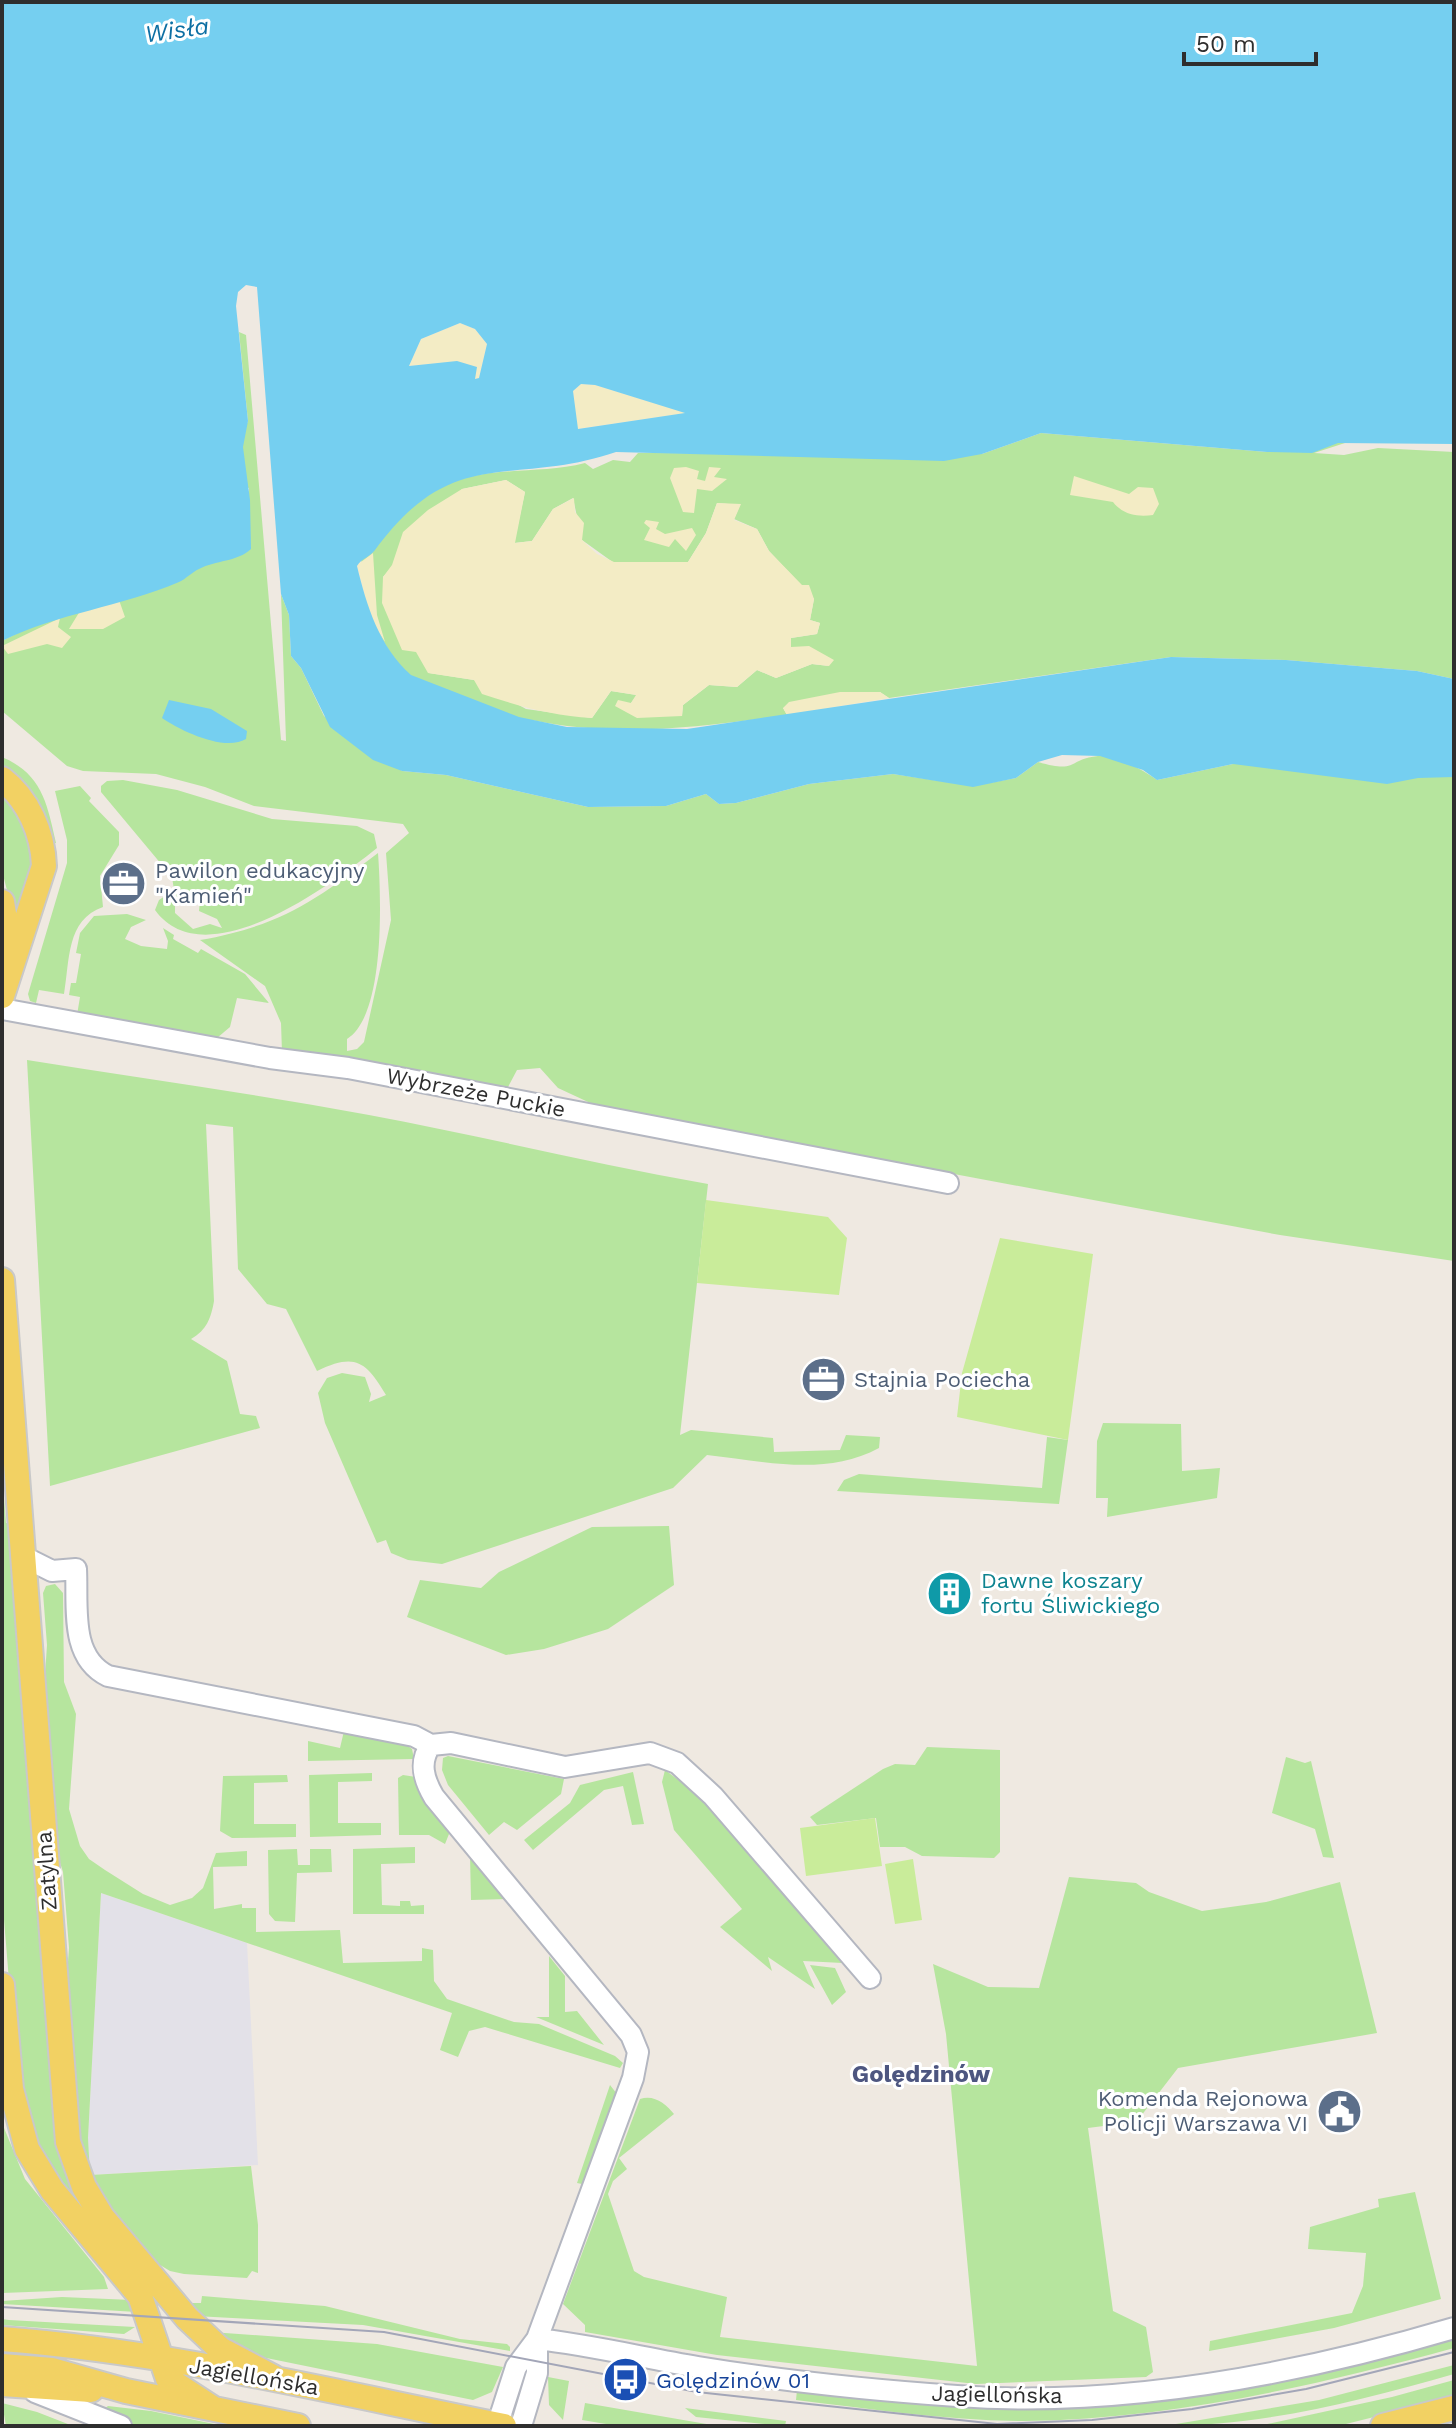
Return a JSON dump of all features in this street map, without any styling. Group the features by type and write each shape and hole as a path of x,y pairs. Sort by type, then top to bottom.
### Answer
{"main road":[{"path":"2,779 31,814 44,851 44,866 2,996"},
{"path":"2,902 7,931 2,979"},
{"name":"Zatylna","path":"2,1280 65,2120 75,2166 102,2217 195,2327 220,2349 273,2377"},
{"path":"2,1985 11,2089 21,2134 52,2190 140,2296 158,2358 168,2379 211,2407"},
{"name":"Jagiellońska","path":"2,2339 158,2358 273,2377 504,2426"},
{"name":"Jagiellońska","path":"4,2378 126,2391 298,2426"},
{"path":"1383,2426 1454,2408"}],"street":[{"name":"Wybrzeże Puckie","path":"2,1009 270,1058 348,1068 948,1183"},
{"path":"24,1557 52,1571"},
{"path":"32,1678 38,1644 34,1590 52,1571 76,1569 82,1652 94,1669 108,1676 414,1736 431,1745 451,1743 565,1767 650,1753 677,1763 713,1796 870,1978"},
{"path":"431,1745 425,1753 423,1770 434,1797 631,2035 638,2052 633,2078 537,2339 516,2367 504,2426"},
{"name":"Jagiellońska","path":"537,2339 699,2367 792,2379 957,2396 1040,2398 1100,2395 1247,2378 1454,2328"},
{"path":"4,2378 121,2426"}],"shaded area":[{"path":"101,1893 247,1943 258,2165 90,2175 88,2138"}],"green space":[{"path":"239,332 246,335 281,740 286,741 281,594 289,615 291,656 301,668 324,716 402,771 446,775 588,807 666,806 706,794 719,804 736,803 809,784 893,774 973,786 1016,778 1038,762 1060,767 1098,756 1120,760 1157,780 1233,764 1454,752 1454,1261 1280,1235 601,1108 558,1088 540,1068 517,1070 508,1087 494,1089 282,1052 281,1023 265,986 200,940 275,919 315,898 378,853 380,924 375,981 360,1026 347,1039 347,1051 357,1049 364,1042 391,920 386,853 409,833 403,824 254,806 205,787 156,774 83,771 67,766 2,711 2,641 92,595 244,540 249,488 224,482 248,421"},
{"path":"1041,433 1267,452 1325,438 1345,443 1314,453 1344,455 1378,448 1454,452 1454,679 1417,671 1286,660 1171,657 889,698 880,692 783,708 787,715 691,727 594,728 531,720 537,735 411,676 389,650 371,608 361,559 373,551 390,526 414,504 451,482 470,477 585,463 593,469 613,460 630,462 638,453 982,454","holes":["506,480 525,492 514,543 532,541 553,509 573,498 582,540 614,563 688,562 706,533 717,503 740,505 734,519 757,529 769,551 814,599 810,620 820,623 817,634 791,638 791,647 829,666 812,664 776,678 757,670 737,687 709,685 683,705 682,716 631,703 637,695 611,691 592,718 526,709 474,680 429,673 383,577 462,489"]},
{"path":"2,757 26,772 41,791 56,843 48,844 2,771"},
{"path":"123,780 177,790 272,819 357,826 374,834 377,848 330,883 268,919 235,930 204,935 177,929 155,910 159,900 174,890 172,877 101,792 101,786 107,781","holes":["189,894 200,900 199,911 217,919 222,928 210,924 193,929 175,913 175,904"]},
{"path":"80,786 91,798 89,801 119,832 119,845 100,876 103,907 82,921 76,931 64,994 39,990 36,1003 30,1001 28,994 67,863 67,840 55,791"},
{"path":"2,787 37,856 18,932 2,871"},
{"path":"127,914 146,920 131,927 125,939 141,946 167,949 168,941 163,928 174,935 173,939 198,953 201,949 245,974 269,1003 237,998 230,1027 217,1038 77,1015 80,997 69,995 71,983 76,983 81,954 76,953 80,933 94,916"},
{"path":"27,1060 369,1115 708,1184 680,1435 691,1430 773,1438 774,1452 840,1450 846,1435 880,1437 879,1448 858,1457 816,1465 707,1455 673,1488 442,1564 408,1560 391,1553 386,1540 377,1543 325,1423 318,1393 327,1378 342,1373 365,1377 371,1394 369,1402 386,1395 366,1368 359,1364 341,1362 317,1371 286,1309 267,1304 238,1269 233,1127 206,1124 214,1301 207,1323 191,1339 227,1361 240,1414 256,1416 260,1428 50,1486"},
{"path":"706,1200 828,1217 847,1238 839,1295 697,1283"},
{"path":"1000,1238 1093,1254 1068,1440 957,1417 962,1373"},
{"path":"1103,1423 1181,1424 1182,1471 1220,1468 1217,1498 1107,1517 1108,1498 1096,1498 1097,1441"},
{"path":"1047,1437 1068,1440 1059,1504 837,1491 844,1480 859,1474 1042,1488"},
{"path":"2,1473 6,1523 13,1523 57,2102 91,2224 36,2147 15,2054 2,1895"},
{"path":"669,1526 674,1585 608,1629 544,1649 506,1655 407,1617 420,1580 481,1588 499,1572 592,1527"},
{"path":"55,1584 63,1593 64,1682 76,1714 69,1809 80,1846 89,1859 143,1894 170,1905 192,1898 203,1888 216,1853 247,1851 247,1866 213,1867 214,1909 242,1904 242,1908 256,1908 256,1932 340,1930 343,1963 422,1961 422,1948 433,1950 434,1981 447,1999 514,2022 539,2024 615,2056 623,2063 620,2068 485,2027 469,2031 458,2057 440,2050 452,2013 101,1893 88,2138 90,2175 78,2134 66,1989 69,1948 63,1872 56,1850 44,1690 47,1645 43,1593 46,1586"},
{"path":"344,1731 405,1744 412,1749 414,1759 308,1761 308,1741 340,1748"},
{"path":"927,1747 1000,1750 1000,1852 994,1858 922,1856 905,1847 880,1847 876,1818 817,1825 810,1817 883,1769 895,1764 915,1765"},
{"path":"448,1756 564,1779 561,1794 517,1830 504,1822 489,1835 448,1785 442,1770 443,1758"},
{"path":"1286,1757 1305,1763 1311,1761 1334,1858 1323,1857 1315,1829 1272,1813"},
{"path":"665,1770 696,1793 843,1963 803,1961 815,1989 768,1957 772,1971 720,1927 742,1909 674,1830 662,1782"},
{"path":"633,1772 644,1824 632,1825 623,1786 604,1790 533,1850 524,1840 570,1803 580,1785"},
{"path":"372,1773 372,1781 338,1782 338,1823 381,1823 381,1835 310,1837 309,1775"},
{"path":"287,1775 288,1782 254,1783 254,1824 296,1824 296,1837 232,1838 220,1831 223,1776"},
{"path":"403,1775 416,1777 448,1825 445,1844 429,1835 399,1835 398,1778"},
{"path":"875,1818 882,1866 806,1876 800,1828"},
{"path":"415,1847 415,1863 381,1864 382,1905 400,1906 400,1901 410,1901 411,1906 424,1905 424,1914 353,1914 353,1849"},
{"path":"297,1849 298,1865 310,1865 310,1849 331,1849 332,1872 297,1873 295,1922 275,1921 269,1914 268,1850"},
{"path":"470,1855 507,1899 471,1900"},
{"path":"913,1859 922,1920 895,1924 885,1864"},
{"path":"1069,1877 1136,1883 1149,1892 1202,1911 1266,1902 1340,1882 1377,2033 1178,2068 1141,2116 1142,2121 1088,2128 1113,2311 1146,2327 1153,2372 1146,2377 976,2384 717,2355 585,2332 585,2325 563,2304 640,2099 650,2098 674,2114 619,2158 627,2169 613,2181 608,2194 634,2271 644,2277 727,2297 720,2337 977,2366 946,2034 933,1964 988,1987 1039,1988"},
{"path":"549,1956 565,1976 565,2012 577,2011 604,2045 536,2017 549,2017"},
{"path":"810,1965 835,1968 846,1992 832,2005"},
{"path":"610,2085 617,2094 587,2185 577,2183"},
{"path":"2,2123 25,2179 104,2277 108,2289 2,2293"},
{"path":"251,2166 258,2225 258,2273 252,2271 247,2278 170,2271 155,2262 109,2206 90,2175"},
{"path":"1415,2192 1441,2299 1334,2328 1209,2351 1210,2341 1352,2313 1363,2286 1366,2253 1308,2249 1310,2227 1379,2207 1378,2199"},
{"path":"202,2296 325,2306 460,2339 507,2344 510,2351 363,2325 195,2316 186,2303 201,2303"},
{"path":"62,2297 132,2300 137,2312 2,2304 2,2301"},
{"path":"2,2319 135,2327 124,2334 2,2325"},
{"path":"211,2332 377,2344 503,2367 492,2392 473,2400 252,2355"},
{"path":"1454,2338 1454,2348 1349,2375 1242,2398 1134,2414 1025,2421 967,2419 796,2400 797,2390 979,2409 1101,2406 1326,2371"},
{"path":"1454,2365 1454,2374 1310,2410 1238,2422 1164,2426 1319,2400"},
{"path":"548,2377 569,2381 563,2420 549,2405"},
{"path":"1454,2380 1454,2397 1338,2426 1258,2426 1392,2397"},
{"path":"2,2403 37,2412 73,2426 6,2426"},
{"path":"585,2403 718,2426 618,2426 582,2420"},
{"path":"108,2406 224,2426 135,2426 103,2410"},
{"path":"685,2408 786,2421 785,2426 696,2417"}],"sand":[{"path":"460,323 475,329 487,344 479,378 475,379 453,362 409,366 421,339"},
{"path":"581,384 595,385 687,413 577,429 573,391"},
{"path":"686,467 699,471 697,479 705,481 709,467 721,468 714,477 727,479 712,491 697,489 694,513 683,512 670,478 674,468"},
{"path":"1074,476 1129,494 1138,487 1153,488 1159,504 1153,515 1136,515 1121,510 1113,502 1070,495"},
{"path":"506,480 525,492 515,543 532,541 553,509 574,498 575,512 584,523 582,540 597,554 614,562 688,562 706,533 717,503 741,504 734,520 757,529 769,551 802,585 809,585 814,599 810,620 820,623 817,634 791,638 791,647 809,646 834,660 829,666 812,664 776,678 757,670 737,687 709,685 683,705 682,716 637,718 615,706 618,700 631,703 636,695 611,691 592,718 578,717 536,710 482,694 474,680 428,673 416,652 402,650 382,603 383,577 392,565 403,532 428,510 462,489"},
{"path":"646,520 659,522 656,529 665,534 692,528 696,535 686,551 675,539 669,547 644,540 650,528 644,523"},
{"path":"373,553 377,615 385,642 371,620 357,565"},
{"path":"119,600 125,617 103,629 69,629 80,611"},
{"path":"60,618 58,627 71,637 62,648 47,644 8,654 2,646"},
{"path":"840,692 880,692 889,698 787,715 783,708 789,702"}],"water":[{"name":"Wisła","path":"2,2 1454,2 1454,444 1338,443 1312,453 1267,452 1041,433 982,454 944,461 616,452 579,462 486,474 458,481 431,494 404,516 357,566 382,639 411,675 519,717 567,727 687,729 1171,657 1286,660 1417,671 1454,679 1454,777 1418,778 1387,784 1233,764 1157,780 1143,770 1100,756 1062,755 1038,762 1016,778 973,787 893,774 809,784 736,803 719,804 706,794 666,806 588,807 446,775 402,771 373,760 330,727 301,668 291,656 289,615 281,594 257,287 246,285 238,292 236,306 248,421 243,447 250,500 251,549 196,570 182,581 157,591 45,623 2,641","holes":["460,323 475,329 487,344 479,378 475,379 477,367 457,361 409,366 421,339","581,384 595,385 685,413 578,429 573,391"]},
{"path":"169,700 211,709 247,731 246,739 227,743 180,729 162,718"}],"tram line":[{"path":"2,2307 384,2332 697,2392 997,2424 1092,2420 1192,2409 1306,2389 1454,2352"}],"place":[{"name":"Pawilon edukacyjny \"Kamień\"","path":"124,883"},
{"name":"Stajnia Pociecha","path":"823,1379"},
{"name":"Dawne koszary fortu Śliwickiego","path":"950,1593"},
{"name":"Komenda Rejonowa Policji Warszawa VI","path":"1339,2111"},
{"name":"Golędzinów 01","path":"625,2380"}],"district":[{"name":"Golędzinów","path":"921,2074"}]}
